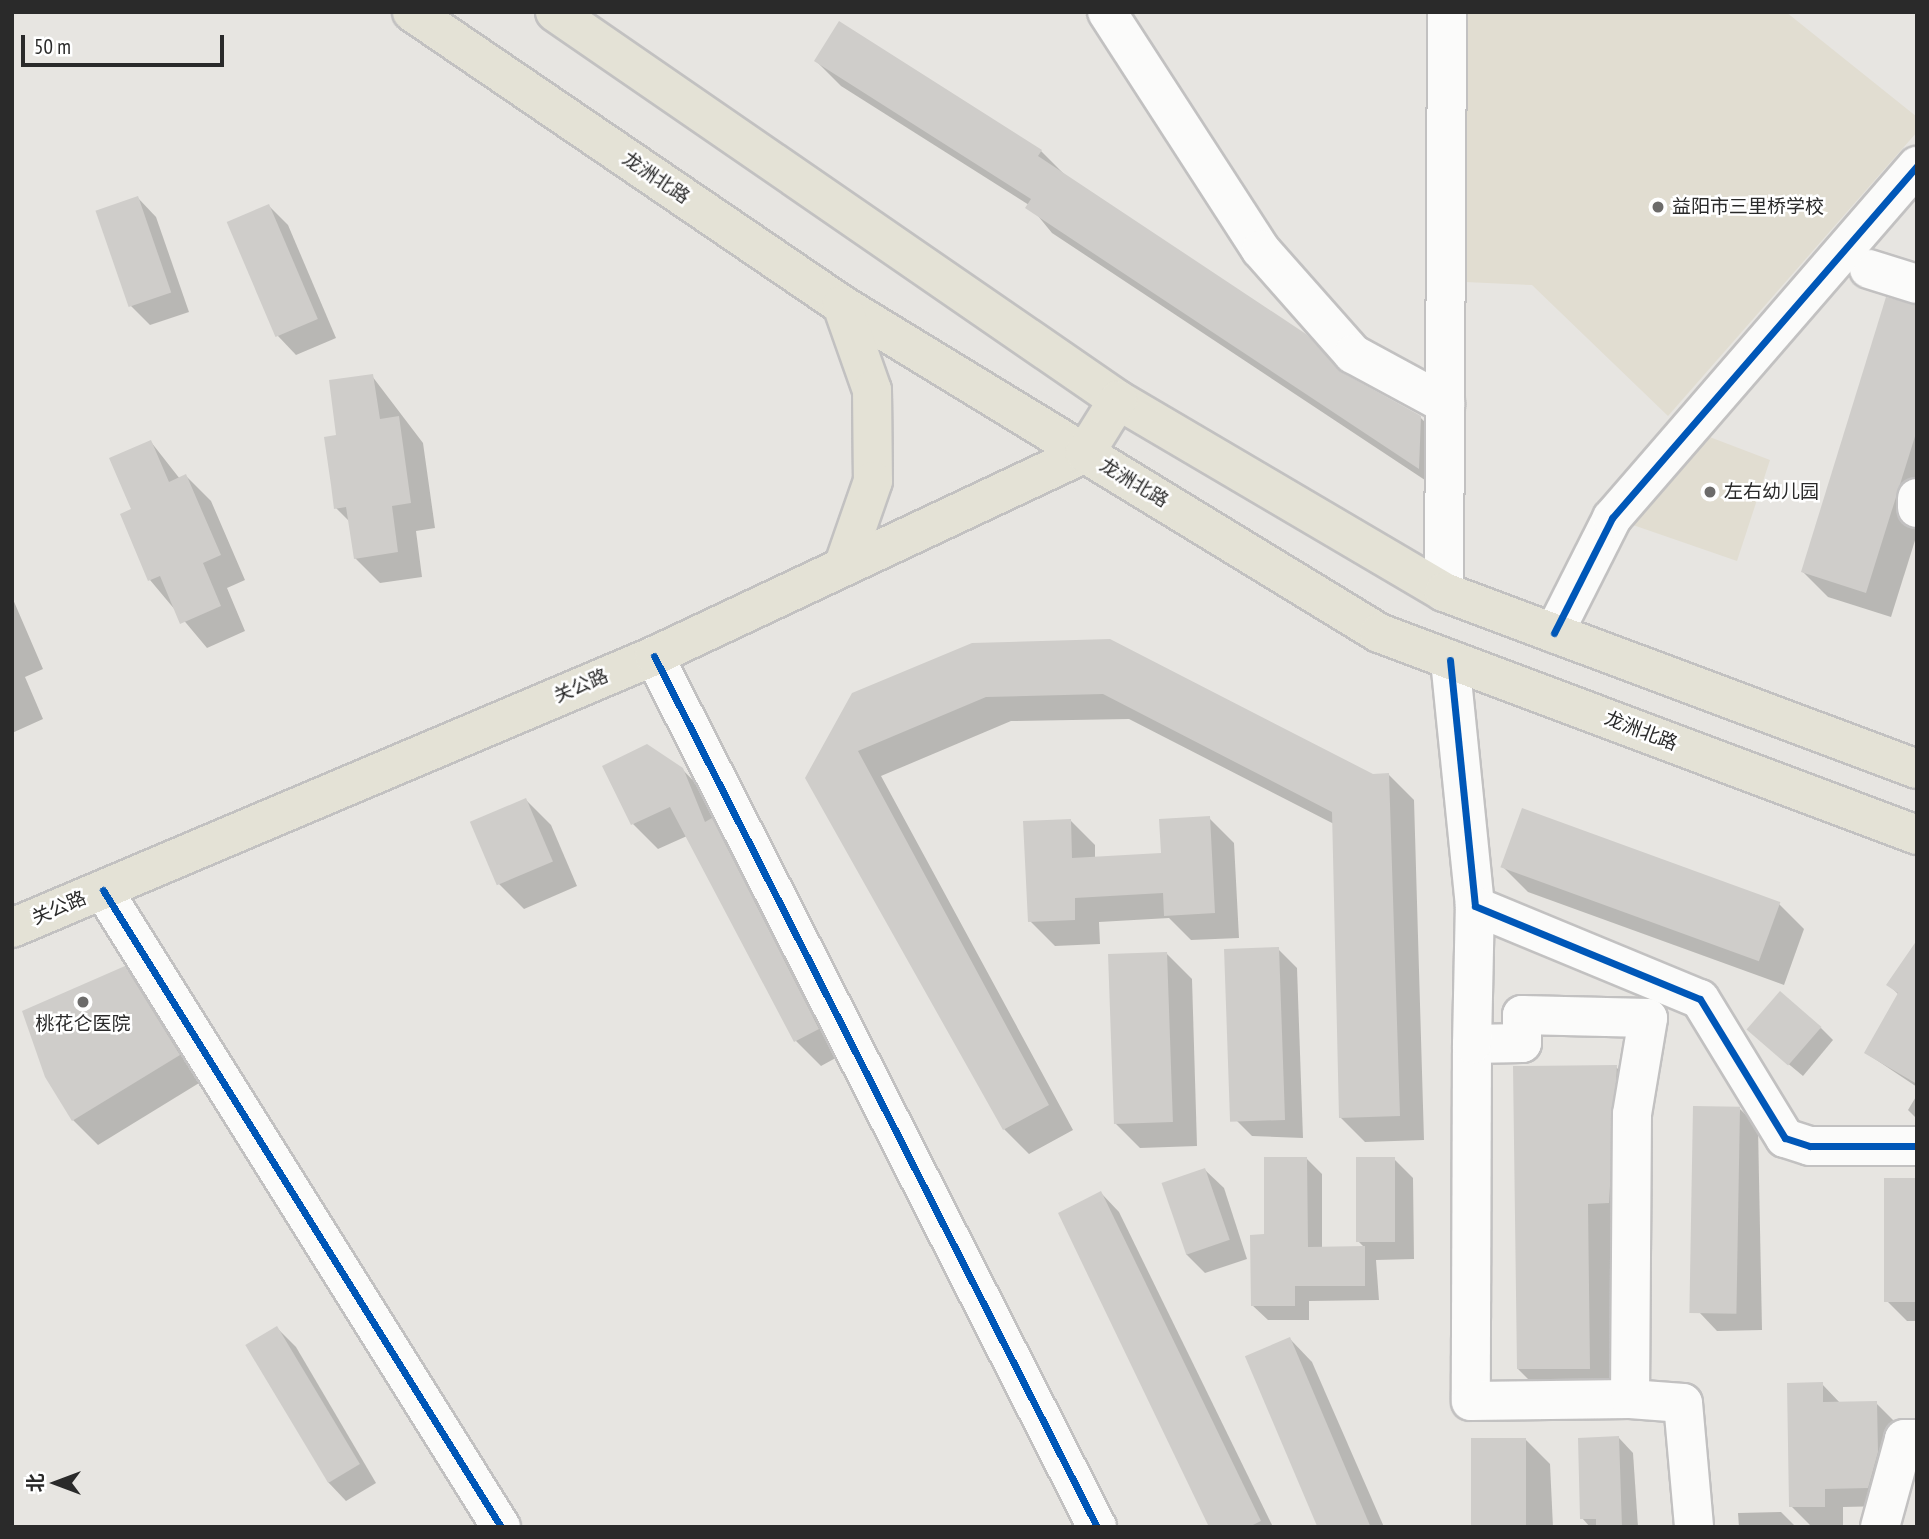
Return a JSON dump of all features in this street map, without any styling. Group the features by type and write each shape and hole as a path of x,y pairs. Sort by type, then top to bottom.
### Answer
{"main road":[{"name":"龙洲北路","path":"412,12 842,305 1379,633 1917,835"},
{"path":"574,19 1118,400 1444,592 1917,769"},
{"path":"842,305 872,390 873,481 843,567"},
{"path":"1085,453 1118,400"},
{"name":"关公路","path":"12,928 654,656 1085,453"}],"street":[{"path":"1107,12 1261,250 1353,355 1445,404"},
{"path":"1444,592 1447,12"},
{"path":"1554,633 1612,517 1917,166"},
{"path":"1869,269 1917,284"},
{"path":"1917,498 1917,508"},
{"path":"654,656 1097,1527"},
{"path":"1450,660 1475,906 1471,1401 1630,1399 1683,1403 1694,1527"},
{"path":"103,890 501,1527"},
{"path":"1475,906 1700,999 1785,1138 1810,1146 1917,1146"},
{"path":"1472,1044 1522,1043 1522,1015 1648,1018 1632,1114 1630,1399"},
{"path":"1880,1527 1904,1440 1917,1439"}],"shaded area":[{"name":"益阳市三里桥学校","path":"1462,12 1786,12 1917,117 1917,132 1668,416 1532,285 1465,282"},
{"name":"左右幼儿园","path":"1707,436 1770,460 1737,561 1633,525"}],"building":[{"path":"839,21 1042,150 1038,156 1306,334 1343,373 1421,416 1419,469 1025,208 1031,199 814,61"},
{"path":"138,196 171,292 129,307 95,211"},
{"path":"269,204 318,319 275,337 227,222"},
{"path":"1886,297 1917,305 1917,430 1866,593 1801,572"},
{"path":"373,374 380,419 399,416 411,503 392,506 398,552 354,559 346,507 334,509 324,437 336,435 329,380"},
{"path":"151,440 169,482 186,474 221,555 203,563 221,606 180,624 160,576 148,581 120,514 131,509 109,458"},
{"path":"1110,639 1373,774 1389,773 1400,1116 1339,1118 1332,812 1103,694 986,697 858,751 1049,1105 1003,1130 805,778 852,693 972,643"},
{"path":"647,744 683,768 705,822 712,818 819,1029 794,1042 670,807 631,825 602,766"},
{"path":"526,798 553,862 497,885 470,822"},
{"path":"1522,808 1780,902 1759,961 1500,867"},
{"path":"1210,816 1215,913 1164,916 1163,893 1075,898 1075,920 1028,922 1023,821 1071,819 1072,858 1161,853 1159,819"},
{"path":"1917,940 1917,1084 1864,1053 1898,993 1886,985"},
{"path":"1279,947 1285,1120 1230,1122 1224,949"},
{"path":"1167,952 1173,1122 1114,1124 1108,954"},
{"path":"125,966 180,1055 72,1121 45,1077 22,1011"},
{"path":"1780,991 1822,1027 1788,1066 1747,1029"},
{"path":"1617,1065 1609,1203 1588,1204 1590,1369 1517,1369 1513,1066"},
{"path":"1693,1106 1740,1107 1736,1314 1689,1313"},
{"path":"1264,1157 1307,1157 1308,1247 1365,1246 1365,1286 1295,1286 1295,1306 1251,1306 1250,1235 1264,1234"},
{"path":"1356,1157 1395,1157 1395,1242 1356,1242"},
{"path":"1205,1168 1230,1240 1186,1255 1162,1183"},
{"path":"1884,1178 1917,1178 1917,1302 1884,1302"},
{"path":"1101,1191 1261,1521 1249,1527 1209,1527 1058,1213"},
{"path":"277,1326 360,1464 328,1483 245,1345"},
{"path":"1290,1337 1371,1527 1317,1527 1245,1356"},
{"path":"1823,1382 1823,1402 1877,1401 1878,1452 1868,1488 1825,1489 1825,1507 1789,1507 1787,1383"},
{"path":"1619,1436 1622,1527 1596,1527 1596,1519 1580,1519 1578,1438"},
{"path":"1471,1438 1526,1438 1526,1527 1471,1527"}],"cycle path":[{"path":"1554,633 1612,518 1917,166"},
{"path":"654,656 1097,1527"},
{"path":"1450,660 1475,906 1700,999 1785,1138 1810,1146 1917,1146"},
{"path":"103,890 501,1527"}],"place":[{"name":"益阳市三里桥学校","path":"1658,207"},
{"name":"左右幼儿园","path":"1710,492"},
{"name":"桃花仑医院","path":"83,1002"}]}
